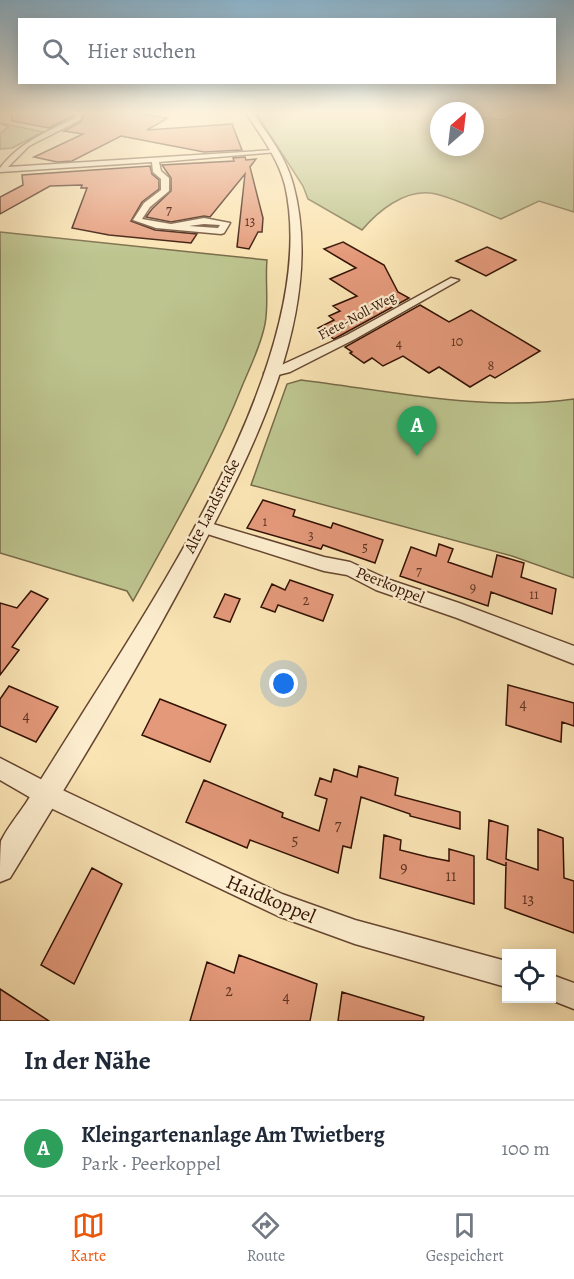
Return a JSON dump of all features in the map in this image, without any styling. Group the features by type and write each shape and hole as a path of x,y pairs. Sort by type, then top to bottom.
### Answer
{"street":[{"path":"2,170 145,161"},
{"path":"155,161 157,172 165,178 165,191 147,205 137,220 174,226 221,231 226,223 204,221 174,226"},
{"name":"Alte Landstraße","path":"0,868 156,614 226,481 260,405 286,321 296,262 289,184 280,161"},
{"name":"Fiete-Noll-Weg","path":"270,373 286,369 343,341 454,280"},
{"name":"Peerkoppel","path":"203,527 324,564 350,569 382,585 459,611 574,655"},
{"name":"Haidkoppel","path":"0,768 46,794 286,907 355,932 502,973"},
{"path":"556,989 574,996"}],"green space":[{"path":"287,161 574,161 574,212 539,201 501,219 437,194 420,193 392,203 362,230 308,199 303,186"},
{"path":"0,232 267,260 266,316 255,355 205,467 133,601 127,591 0,553"},
{"path":"301,380 472,402 540,402 574,399 574,578 512,556 251,485 287,384"}],"building":[{"path":"255,161 250,167 263,218 262,232 258,232 249,249 237,247 245,174 210,217 171,222 146,217 171,191 171,178 162,165"},
{"path":"150,166 152,174 159,180 159,189 142,202 131,221 155,230 197,234 191,243 109,235 72,228 87,188 81,188 82,185 50,186 0,214 0,197 23,185 22,175"},
{"path":"343,242 384,265 398,292 409,298 334,339 318,328 334,320 329,316 340,311 333,306 357,296 330,279 356,268 324,249"},
{"path":"487,247 516,260 486,276 456,261"},
{"path":"420,305 449,322 471,310 540,351 495,378 490,375 470,387 439,367 429,373 403,356 383,366 372,358 364,363 345,347"},
{"path":"263,500 295,510 293,516 331,528 333,523 383,540 375,563 323,545 321,549 247,528"},
{"path":"439,544 453,549 448,562 492,577 497,555 524,563 521,577 556,589 552,614 491,592 488,606 400,576 411,547 436,556"},
{"path":"290,580 333,595 323,621 278,605 275,612 261,607 272,584 285,590"},
{"path":"31,591 48,599 12,647 19,650 0,675 0,603 17,608"},
{"path":"225,594 240,599 230,622 214,617"},
{"path":"508,685 574,703 574,726 562,722 561,742 506,725"},
{"path":"9,686 58,707 36,742 0,726 0,699"},
{"path":"160,699 226,725 210,762 142,735"},
{"path":"359,766 398,778 395,795 460,812 460,829 410,816 410,814 361,797 351,848 343,846 338,873 250,840 247,848 186,822 204,780 283,813 282,817 319,831 327,799 315,795 320,778 331,782 334,769 357,777"},
{"path":"489,820 508,826 506,859 538,870 538,829 563,838 564,878 574,881 574,933 505,908 506,866 487,859"},
{"path":"384,835 401,840 400,850 428,857 449,861 449,849 474,856 474,904 380,878"},
{"path":"92,868 122,884 74,984 41,965"},
{"path":"239,955 317,984 310,1021 190,1021 207,962 234,973"},
{"path":"0,989 49,1021 0,1021"},
{"path":"342,992 424,1017 423,1021 338,1021"}],"place":[{"name":"Kleingartenanlage Am Twietberg","path":"417,456"}]}
